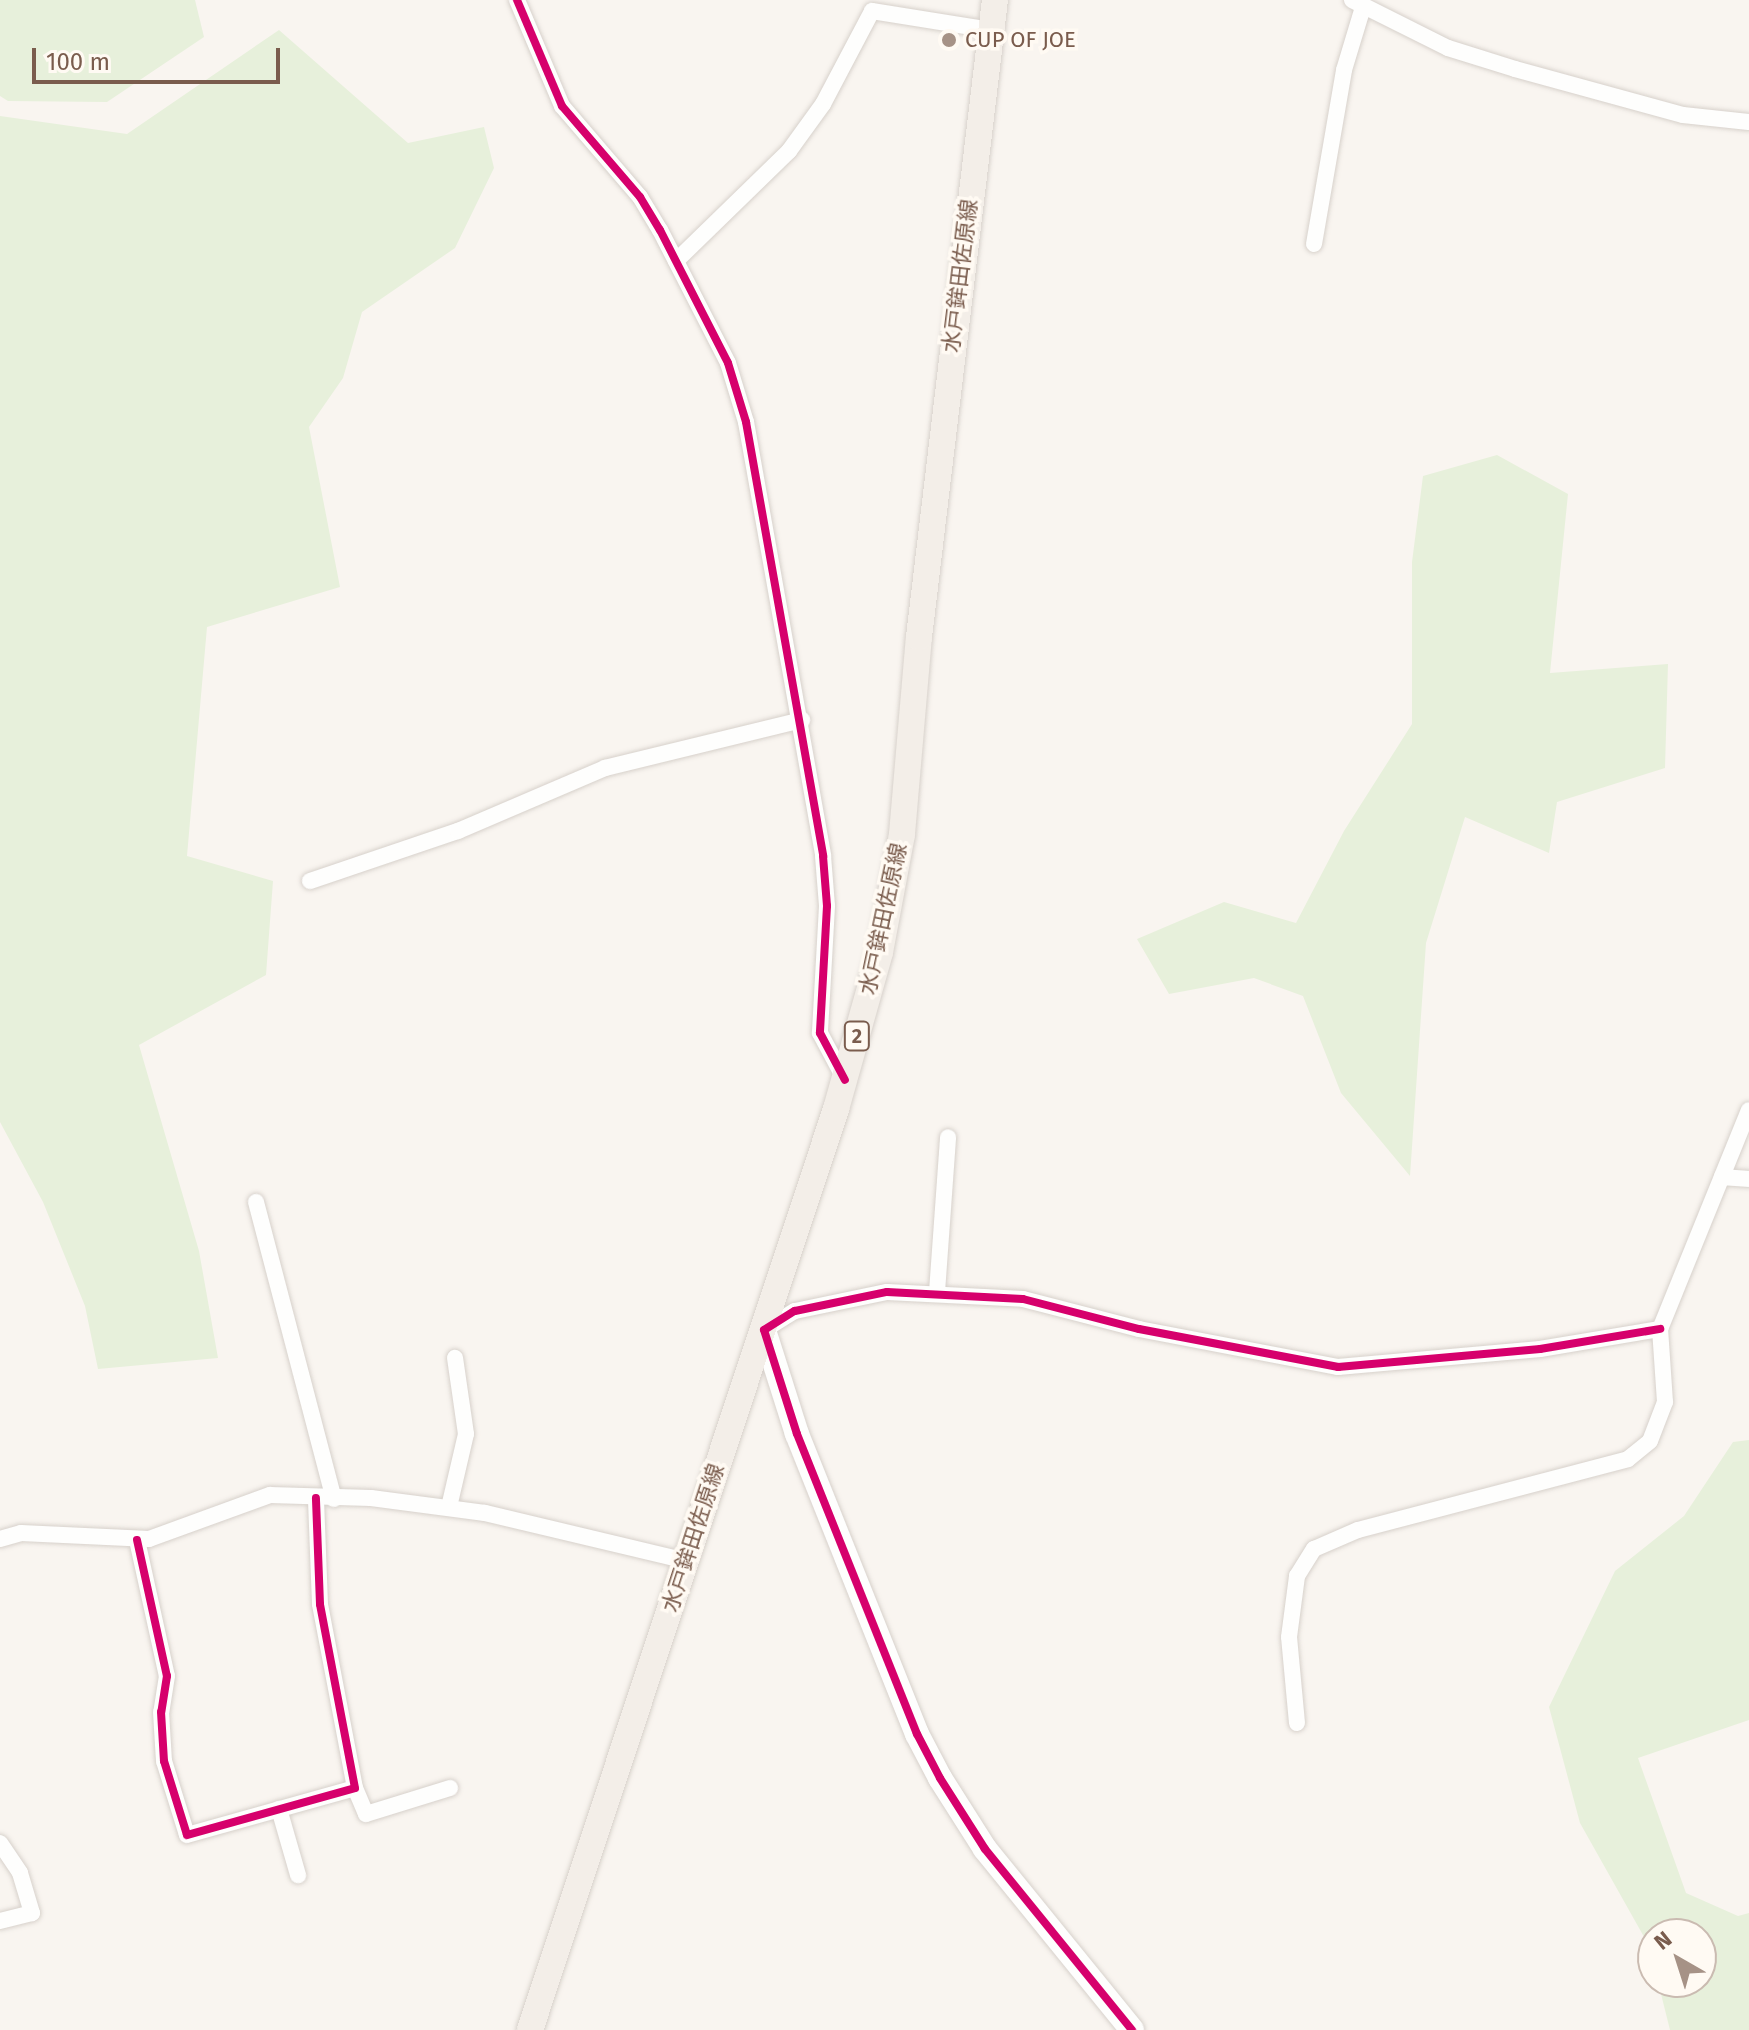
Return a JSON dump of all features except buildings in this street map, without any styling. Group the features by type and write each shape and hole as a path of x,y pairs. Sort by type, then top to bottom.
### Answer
{"main road":[{"name":"水戸鉾田佐原線","path":"530,2030 764,1330 845,1080 880,952 902,834 919,637 995,0"}],"street":[{"path":"517,0 562,106 640,197 676,261 728,363 746,422 802,720 827,906 819,1024 845,1080"},
{"path":"1314,244 1357,4 1448,48 1515,69 1683,115 1749,122"},
{"path":"676,261 789,151 823,104 872,11 990,30"},
{"path":"310,881 458,831 605,768 802,720"},
{"path":"1297,1723 1289,1637 1297,1576 1314,1549 1358,1530 1628,1459 1650,1441 1665,1402 1660,1329 1749,1110"},
{"path":"937,1292 948,1137"},
{"path":"1722,1177 1749,1179"},
{"path":"256,1202 334,1499"},
{"path":"1132,2030 985,1849 934,1767 797,1434 764,1330 795,1311 850,1296 937,1292 1023,1299 1139,1329 1338,1367 1540,1349 1660,1329"},
{"path":"449,1507 466,1434 455,1358"},
{"path":"0,1539 21,1533 137,1540 270,1495 449,1507 686,1561"},
{"path":"316,1498 320,1604 355,1788 366,1814 450,1788"},
{"path":"137,1540 167,1676 161,1712 164,1761 187,1835 355,1788"},
{"path":"279,1809 298,1875"},
{"path":"0,1843 20,1873 32,1913 0,1921"}],"green space":[{"path":"0,0 195,0 204,37 107,102 8,101 0,96"},
{"path":"279,30 408,143 484,127 494,168 455,248 362,312 343,378 309,427 340,587 207,627 187,856 273,881 266,975 139,1045 199,1251 218,1358 98,1369 85,1306 43,1202 0,1122 0,116 127,134"},
{"path":"1497,455 1568,494 1550,673 1668,664 1665,768 1557,802 1549,853 1465,817 1426,943 1410,1176 1341,1093 1303,996 1254,978 1169,994 1137,939 1224,902 1296,923 1344,831 1412,724 1412,562 1423,476"},
{"path":"1749,1440 1749,1720 1638,1758 1686,1893 1738,1916 1749,1913 1749,2030 1670,2030 1662,1998 1717,1998 1717,1918 1637,1918 1637,1924 1580,1823 1549,1707 1615,1571 1684,1516 1733,1442"}],"cycle path":[{"path":"517,0 562,106 640,197 660,230 728,363 746,422 823,856 827,906 820,1033 845,1080"},
{"path":"1132,2030 985,1849 940,1778 917,1734 797,1434 764,1330 795,1311 887,1292 1023,1299 1139,1329 1338,1367 1540,1349 1660,1329"},
{"path":"137,1540 167,1676 161,1712 164,1761 187,1835 355,1788 320,1604 316,1498"}],"place":[{"name":"CUP OF JOE","path":"949,40"}]}
